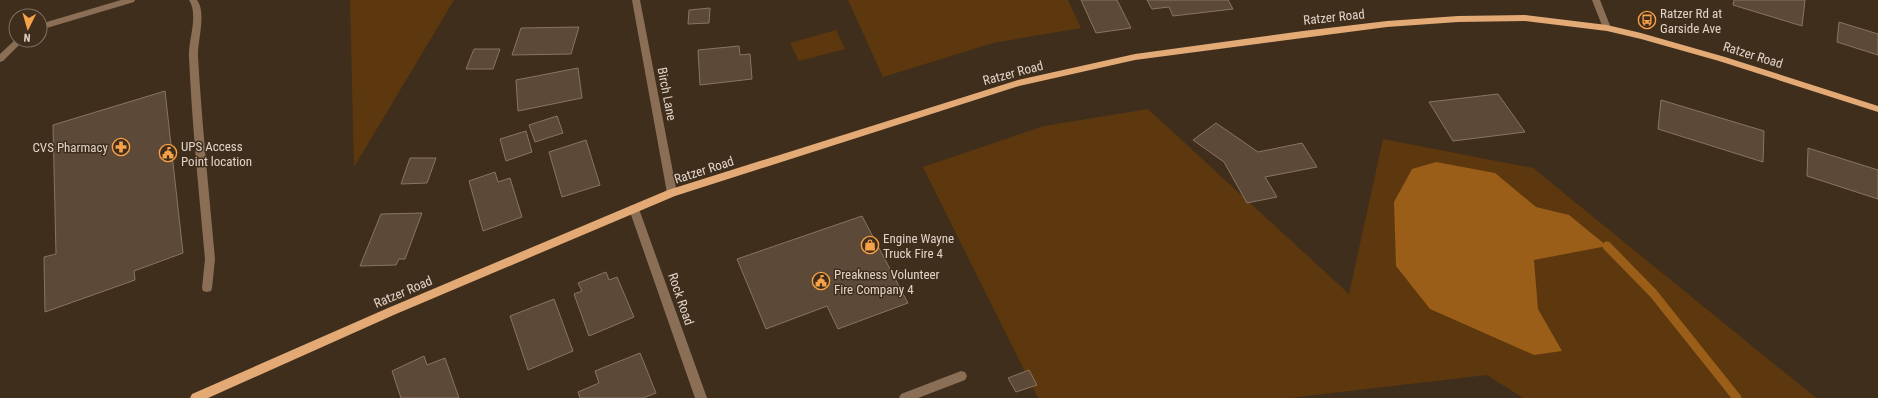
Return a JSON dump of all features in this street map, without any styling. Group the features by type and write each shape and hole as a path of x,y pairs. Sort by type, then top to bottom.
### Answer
{"main road":[{"name":"Ratzer Road","path":"196,398 392,311 672,193 1018,83 1135,57 1387,24 1458,19 1525,18 1607,28 1722,59 1878,108"}],"street":[{"path":"48,25 131,0"},
{"path":"193,0 196,4 197,12 192,55 210,259 207,288"},
{"name":"Birch Lane","path":"636,0 672,193"},
{"path":"1596,0 1607,28"},
{"path":"0,59 12,48"},
{"name":"Rock Road","path":"634,208 701,398"},
{"path":"905,398 961,376"}],"shaded area":[{"path":"350,0 454,0 354,167"},
{"path":"848,0 1068,0 1081,28 993,43 883,77"},
{"path":"836,30 845,49 799,61 790,43"},
{"path":"1148,109 1349,294 1383,139 1533,168 1816,398 1523,398 1487,375 1289,398 1038,398 923,167 1044,126"},
{"path":"1436,162 1495,173 1536,207 1569,215 1607,246 1534,260 1538,309 1562,351 1534,355 1430,309 1396,266 1394,202 1412,169"}],"building":[{"path":"1081,0 1117,0 1131,28 1096,33"},
{"path":"1147,0 1228,0 1233,9 1173,16 1169,7 1152,9"},
{"path":"1734,0 1805,0 1802,26 1733,5"},
{"path":"710,8 709,23 688,24 689,10"},
{"path":"1839,22 1878,34 1878,55 1837,42"},
{"path":"579,27 571,54 512,55 521,28"},
{"path":"739,46 740,55 750,54 752,79 700,85 698,50"},
{"path":"474,49 500,49 493,69 466,69"},
{"path":"578,68 582,98 518,111 516,80"},
{"name":"CVS Pharmacy","path":"165,91 183,253 134,271 135,280 45,312 44,257 56,254 53,125"},
{"path":"1498,94 1525,132 1453,141 1429,102"},
{"path":"1661,100 1764,131 1763,162 1658,129"},
{"path":"557,116 563,133 535,142 529,125"},
{"path":"1216,123 1258,152 1302,143 1317,167 1265,177 1277,197 1247,203 1224,162 1193,140"},
{"path":"526,131 532,152 506,161 500,139"},
{"path":"586,140 600,185 562,197 549,152"},
{"path":"1808,148 1878,170 1878,199 1807,176"},
{"path":"410,158 436,158 427,183 401,184"},
{"path":"495,172 498,182 510,178 522,217 483,231 469,181"},
{"path":"422,213 405,259 399,259 396,265 360,266 381,214"},
{"name":"Preakness Volunteer Fire Company 4","path":"862,216 908,303 838,329 827,306 766,329 737,259"},
{"path":"606,272 609,280 617,277 634,317 589,336 574,294 582,291 578,283"},
{"path":"554,299 573,351 528,370 510,316"},
{"path":"640,353 656,393 643,398 580,398 578,392 599,383 595,371"},
{"path":"424,356 427,365 445,358 459,398 401,398 392,371"},
{"path":"1029,370 1037,385 1016,392 1008,378"}],"waterway":[{"path":"1607,246 1653,293 1737,398"}],"place":[{"name":"Ratzer Rd at Garside Ave","path":"1647,20"},
{"name":"CVS Pharmacy","path":"121,147"},
{"name":"UPS Access Point location","path":"168,153"},
{"name":"Engine Wayne Truck Fire 4","path":"870,245"},
{"name":"Preakness Volunteer Fire Company 4","path":"821,281"}]}
